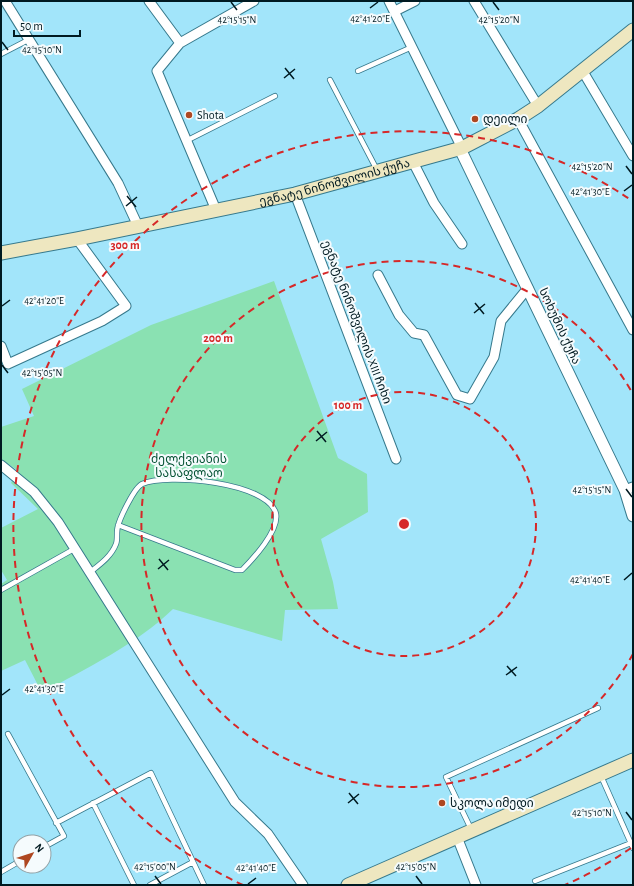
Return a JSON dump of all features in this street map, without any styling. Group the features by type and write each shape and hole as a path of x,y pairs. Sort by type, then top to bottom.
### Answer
{"main road":[{"name":"ეგნატე ნინოშვილის ქუჩა","path":"1,253 77,239 295,194 462,148 518,119 538,106 633,30"},
{"path":"348,885 633,760"}],"street":[{"path":"5,1 118,183 138,226"},
{"path":"149,1 180,43"},
{"path":"216,210 157,72 180,43 254,1"},
{"path":"389,1 462,148"},
{"path":"395,11 415,1"},
{"path":"474,1 538,106"},
{"path":"582,70 633,156"},
{"path":"518,119 633,330"},
{"name":"სოხუმის ქუჩა","path":"462,148 462,153 528,288 574,387 629,488 633,516"},
{"path":"413,162 434,203 462,244"},
{"name":"ეგნატე ნინოშვილის XIII ჩიხი","path":"295,194 396,459"},
{"path":"1,346 8,364 102,321 126,306 77,239"},
{"path":"378,275 399,315 414,333 424,335 457,395 470,399 494,357 501,321 528,288"},
{"path":"1,465 34,492 58,522 236,802 268,834 303,885"},
{"path":"457,836 476,885"}],"lane":[{"path":"1,54 30,39"},
{"path":"358,71 412,47"},
{"path":"330,80 378,172"},
{"path":"186,141 275,96"},
{"path":"89,573 103,563 116,544 118,525 133,494 140,485 151,481 187,480 244,489 268,501 273,506 276,516 274,526 259,552 242,570 235,570 118,525"},
{"path":"1,590 74,549"},
{"path":"472,830 446,776 598,708"},
{"path":"8,734 64,836 52,843"},
{"path":"56,823 151,773 204,885"},
{"path":"600,774 633,848"},
{"path":"93,803 134,885"},
{"path":"535,881 631,843"},
{"path":"150,885 193,862"},
{"path":"1,872 12,866"}],"green space":[{"name":"ძელქვიანის სასაფლაო","path":"274,281 338,458 367,474 368,512 321,539 333,582 338,609 285,610 282,641 173,609 159,622 127,645 42,693 25,660 1,671 1,584 7,580 1,570 1,528 38,509 11,483 17,470 1,459 1,427 34,416 22,389 151,325"}],"place":[{"name":"Shota","path":"189,115"},
{"name":"დეილი","path":"475,119"},
{"name":"სკოლა იმედი","path":"442,803"}]}
